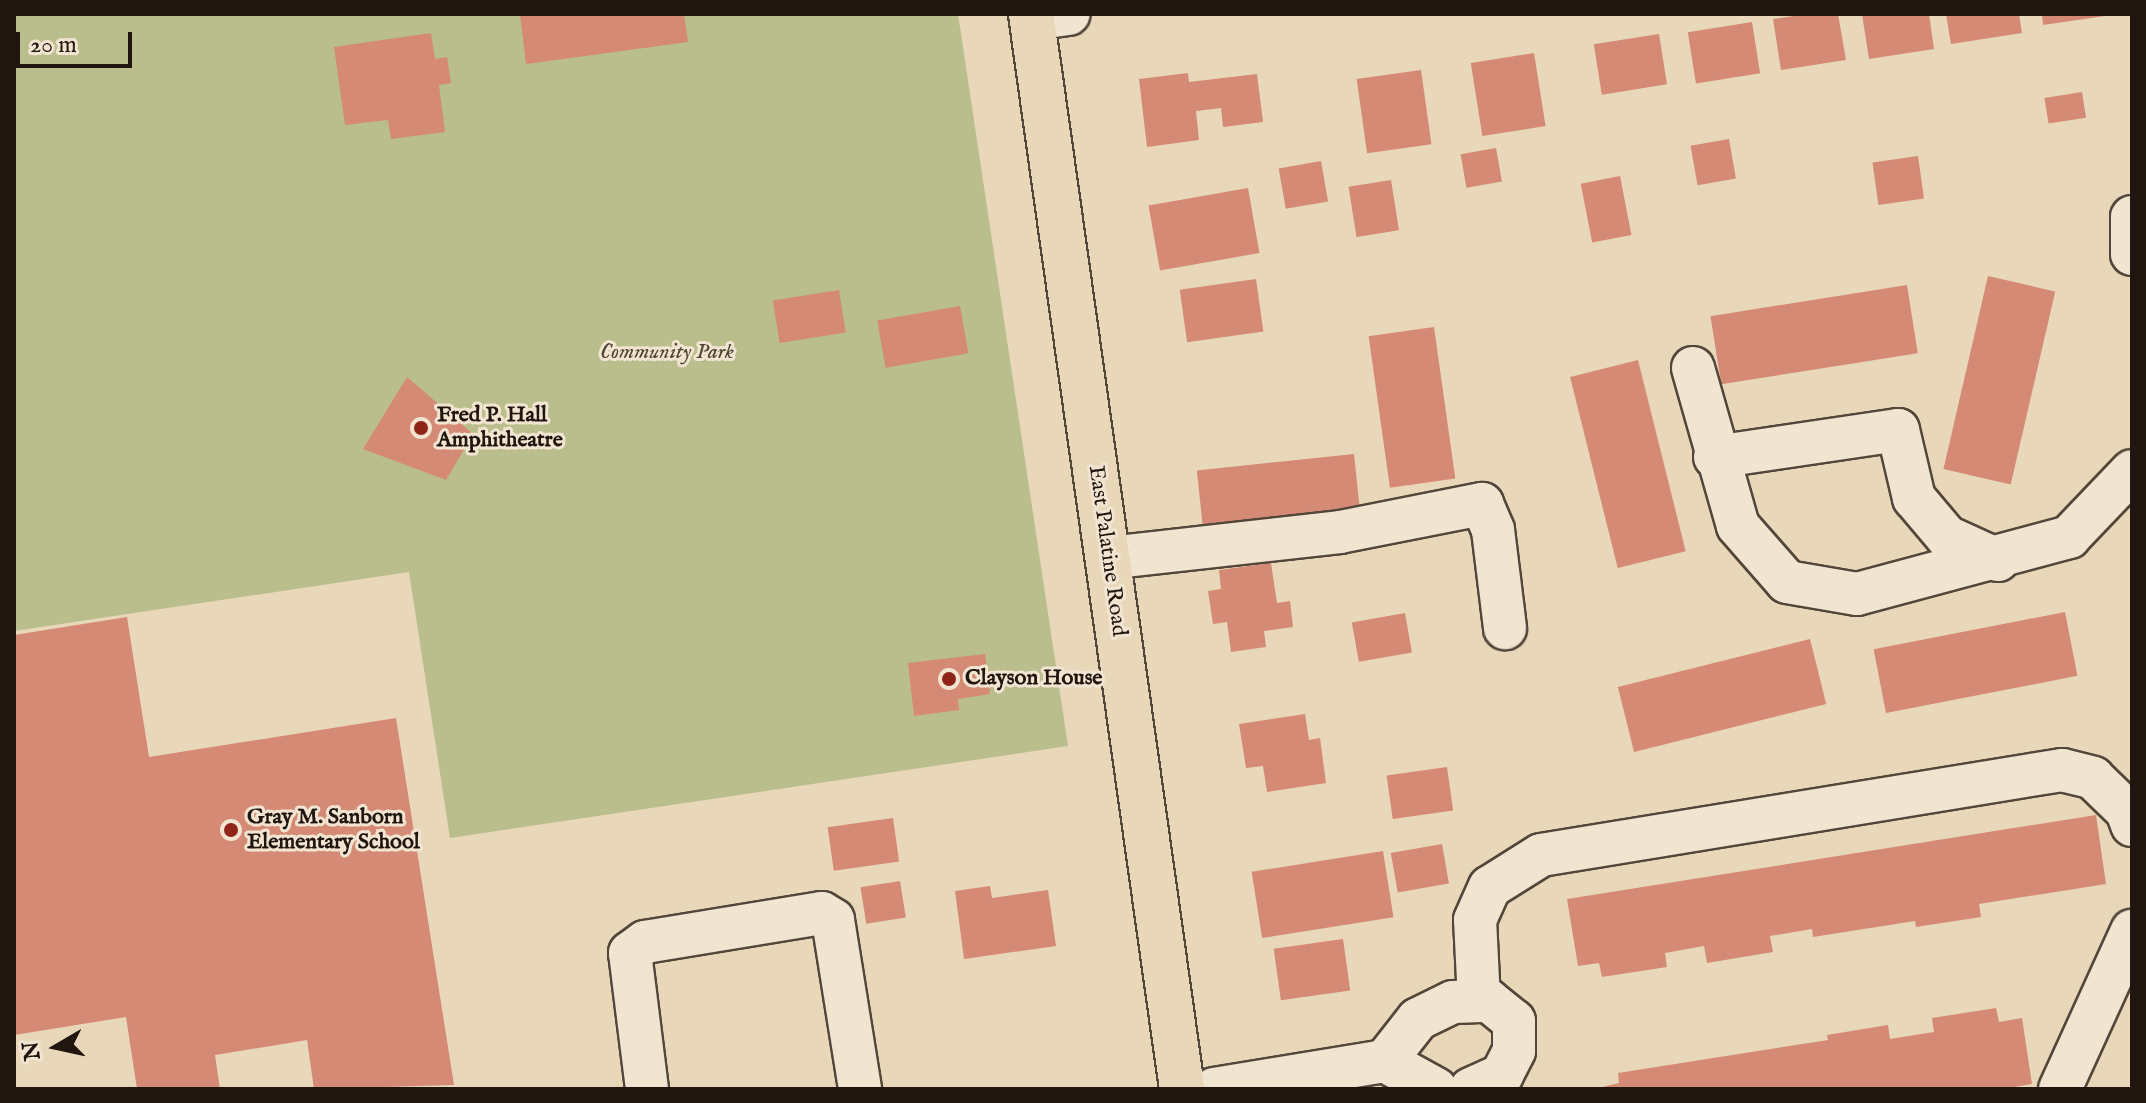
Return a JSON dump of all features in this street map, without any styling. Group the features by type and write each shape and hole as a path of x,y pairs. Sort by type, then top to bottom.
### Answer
{"main road":[{"name":"East Palatine Road","path":"1044,16 1108,558 1182,1089"}],"street":[{"path":"2132,217 2132,254"},
{"path":"1693,368 1715,457 1738,526 1787,582 1857,594 1998,560 2069,537 2132,471"},
{"path":"1715,457 1898,430 1914,498 1947,537 1998,560"},
{"path":"1108,558 1340,532 1482,504 1493,530 1505,628"},
{"path":"1479,1001 1475,920 1490,887 1541,855 2062,770 2093,778 2127,811 2132,825"},
{"path":"647,1089 630,953 645,942 822,913 833,920 860,1089"},
{"path":"2060,1089 2132,931"},
{"path":"1385,1061 1418,1019 1453,1002 1489,1001 1514,1021 1514,1051 1502,1075 1486,1086"},
{"path":"1214,1089 1385,1061 1436,1089"}],"green space":[{"name":"Community Park","path":"14,14 958,14 1068,746 450,838 409,572 14,631"}],"building":[{"path":"520,14 684,14 688,42 526,64"},
{"path":"1838,14 1846,60 1781,70 1773,19"},
{"path":"1862,14 1929,14 1934,49 1869,59"},
{"path":"1946,14 2019,14 2022,33 1951,44"},
{"path":"2042,14 2105,14 2105,16 2043,25"},
{"path":"1752,22 1760,73 1696,84 1688,32"},
{"path":"431,33 435,59 447,57 451,83 439,85 445,132 391,139 388,120 345,125 334,47"},
{"path":"1659,34 1667,84 1602,95 1594,44"},
{"path":"1534,53 1546,126 1482,136 1471,63"},
{"path":"1421,70 1431,144 1367,153 1357,79"},
{"path":"1188,73 1189,82 1257,74 1263,122 1223,127 1221,108 1196,111 1199,140 1147,147 1139,79"},
{"path":"2082,92 2086,118 2049,124 2044,98"},
{"path":"1729,139 1736,178 1698,185 1691,146"},
{"path":"1496,148 1502,181 1466,188 1461,154"},
{"path":"1918,156 1924,199 1878,205 1872,162"},
{"path":"1321,161 1328,201 1286,209 1279,168"},
{"path":"1620,176 1631,235 1592,243 1581,184"},
{"path":"1391,180 1399,230 1357,237 1349,187"},
{"path":"1248,188 1259,253 1160,271 1149,206"},
{"path":"1988,276 2055,292 2011,484 1943,469"},
{"path":"1256,279 1263,331 1187,342 1180,290"},
{"path":"1907,285 1918,353 1721,384 1710,316"},
{"path":"839,290 846,332 780,343 773,300"},
{"path":"960,306 968,353 886,368 877,321"},
{"path":"1434,327 1455,479 1390,488 1369,336"},
{"path":"1638,360 1686,551 1618,568 1570,377"},
{"name":"Fred P. Hall Amphitheatre","path":"407,377 473,434 446,480 363,449"},
{"path":"1354,454 1361,518 1204,534 1197,471"},
{"path":"1271,563 1277,603 1290,601 1293,627 1264,631 1266,647 1231,652 1227,622 1213,624 1208,591 1221,589 1219,570"},
{"path":"2065,612 2077,676 1886,713 1874,649"},
{"path":"1405,613 1412,652 1359,662 1352,622"},
{"name":"Gray M. Sanborn Elementary School","path":"127,617 149,757 396,718 454,1085 314,1089 307,1040 215,1055 220,1089 137,1089 126,1017 14,1035 14,635"},
{"path":"1810,639 1826,704 1634,752 1618,687"},
{"name":"Clayson House","path":"985,654 990,694 958,699 959,710 914,716 908,663"},
{"path":"1305,714 1309,740 1320,738 1326,783 1267,792 1263,766 1246,768 1239,724"},
{"path":"1447,767 1453,811 1393,819 1387,775"},
{"path":"2096,815 2106,884 1979,904 1981,917 1916,927 1915,921 1813,937 1812,929 1770,936 1773,952 1707,963 1704,946 1665,953 1667,967 1602,977 1599,963 1578,966 1567,899"},
{"path":"893,818 899,862 834,871 828,827"},
{"path":"1442,844 1449,883 1398,892 1391,853"},
{"path":"1383,851 1393,917 1262,938 1252,872"},
{"path":"900,881 906,918 866,924 860,887"},
{"path":"990,886 992,898 1048,890 1056,946 964,959 955,891"},
{"path":"1343,939 1350,990 1281,1000 1274,949"},
{"path":"1996,1008 1999,1022 2022,1018 2032,1084 2003,1089 1594,1089 1619,1083 1618,1073 1828,1040 1827,1035 1888,1025 1890,1039 1934,1032 1932,1018"}],"place":[{"name":"Fred P. Hall Amphitheatre","path":"421,428"},
{"name":"Clayson House","path":"949,679"},
{"name":"Gray M. Sanborn Elementary School","path":"231,830"}]}
